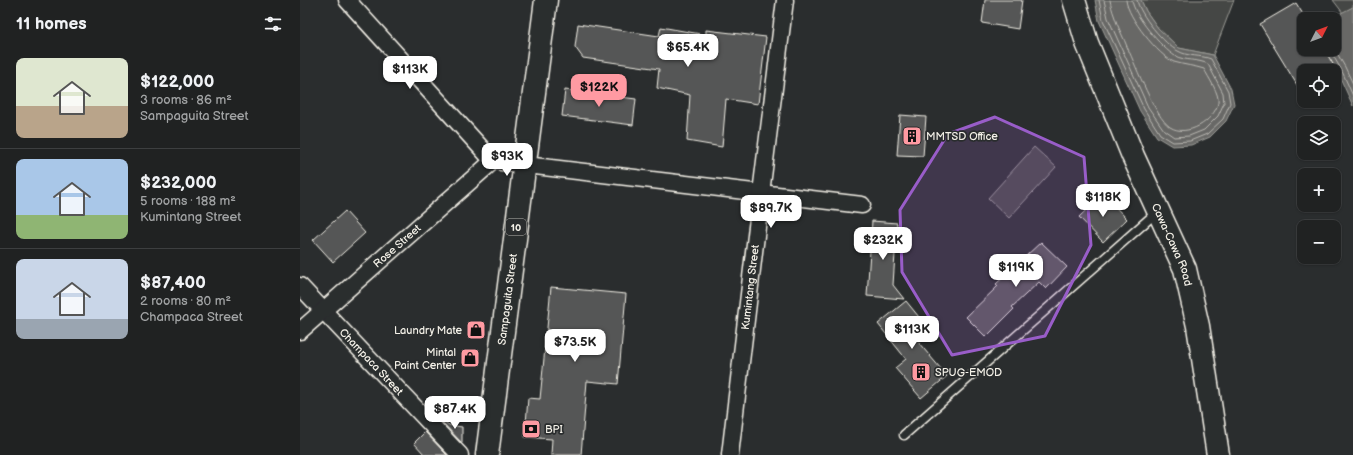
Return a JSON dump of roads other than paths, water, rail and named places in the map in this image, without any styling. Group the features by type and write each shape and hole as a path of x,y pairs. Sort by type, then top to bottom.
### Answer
{"main road":[{"name":"Sampaguita Street","path":"488,455 546,0"},
{"name":"Cawa-Cawa Road","path":"1074,0 1087,43 1133,156 1185,269 1198,326 1218,455"}],"street":[{"path":"347,0 493,161 862,205"},
{"name":"Kumintang Street","path":"730,455 785,0"},
{"name":"Rose Street","path":"300,331 493,161"},
{"name":"Champaca Street","path":"300,286 460,455"}],"lane":[{"path":"904,435 1159,210"}],"water":[{"path":"1095,0 1141,0 1146,11 1158,28 1179,48 1213,55 1231,89 1234,104 1226,121 1210,137 1191,145 1172,146 1157,137 1140,111 1099,21"},
{"path":"1353,7 1353,106 1341,80 1341,64 1333,64 1328,56 1341,56 1341,13"}],"place":[{"name":"MMTSD Office","path":"912,136"},
{"name":"Laundry Mate","path":"476,330"},
{"name":"Mintal Paint Center","path":"470,358"},
{"name":"SPUG-EMOD","path":"921,372"},
{"name":"BPI","path":"531,429"}]}
